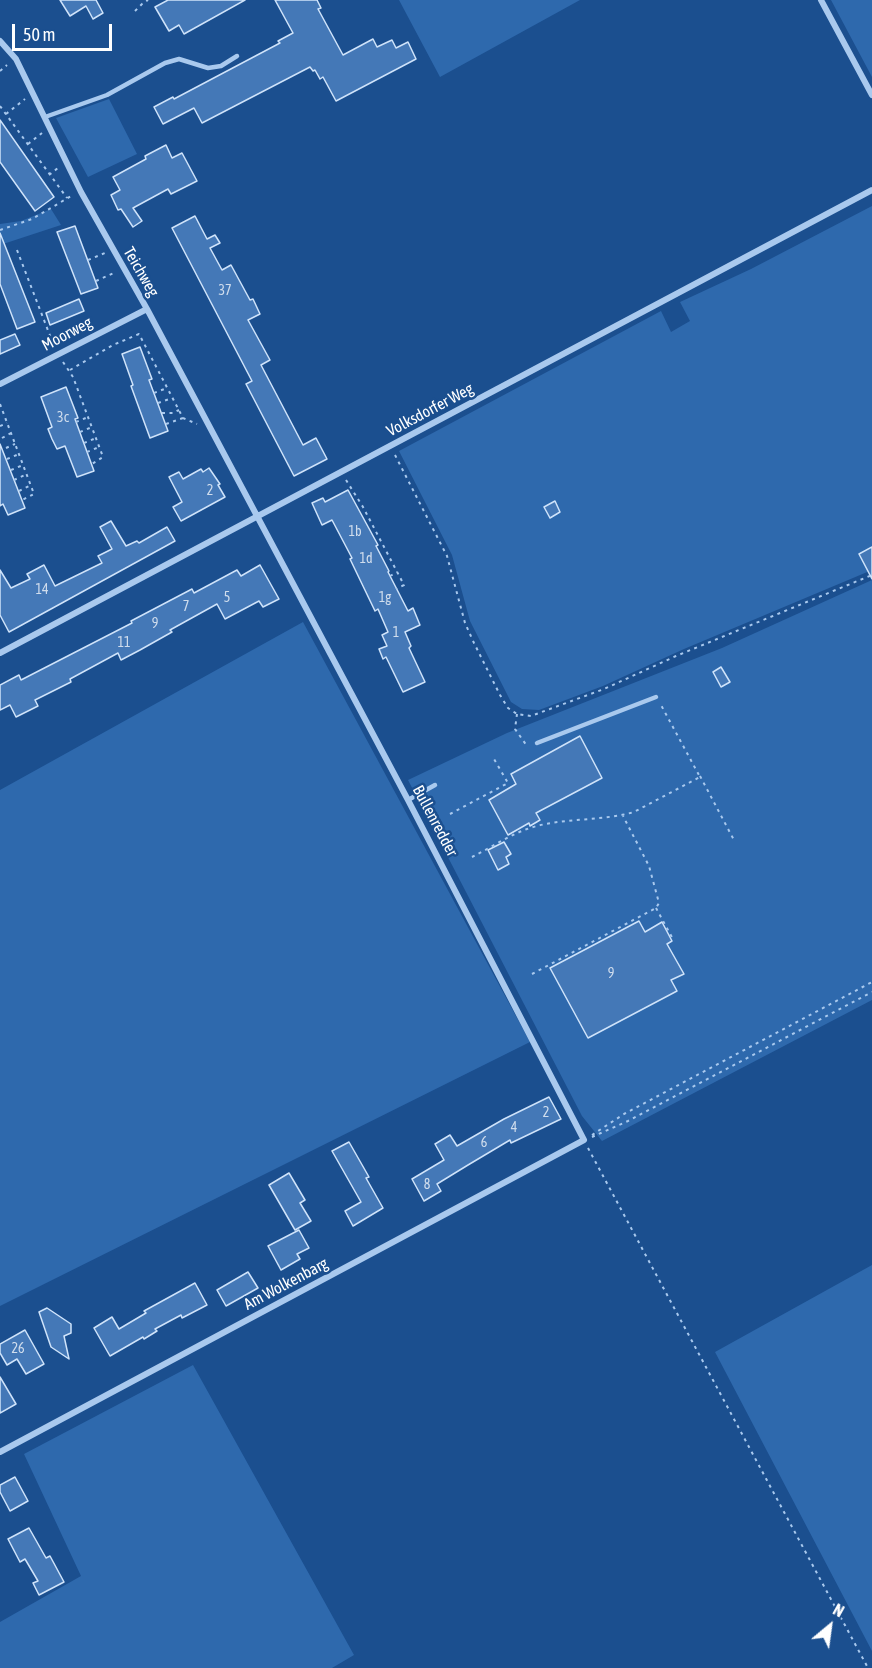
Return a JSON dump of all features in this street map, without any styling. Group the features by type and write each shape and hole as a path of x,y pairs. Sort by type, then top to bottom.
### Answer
{"street":[{"path":"821,0 872,95"},
{"name":"Teichweg","path":"0,41 16,58 81,192 147,309 257,517"},
{"name":"Volksdorfer Weg","path":"0,653 872,190"},
{"name":"Moorweg","path":"0,384 147,309"},
{"name":"Bullenredder","path":"257,517 408,800 584,1140"},
{"name":"Am Wolkenbarg","path":"0,1452 584,1140"}],"lane":[{"path":"45,117 107,94 165,63 179,59 208,69 221,66 237,56"},
{"path":"537,743 656,697"},
{"path":"408,800 435,785"}],"path":[{"path":"135,11 148,0"},
{"path":"6,114 33,93"},
{"path":"0,106 67,198"},
{"path":"28,144 50,127"},
{"path":"0,230 32,219 81,192"},
{"path":"88,260 113,249"},
{"path":"96,281 124,268"},
{"path":"69,370 113,345 139,334 183,418 211,430"},
{"path":"154,393 167,388"},
{"path":"158,403 172,398"},
{"path":"0,404 34,494 22,501"},
{"path":"162,413 172,413 178,410"},
{"path":"76,422 88,417"},
{"path":"166,424 183,418"},
{"path":"0,426 7,423"},
{"path":"80,432 92,427"},
{"path":"2,438 11,433"},
{"path":"84,442 96,438"},
{"path":"6,448 15,444"},
{"path":"391,446 447,556 465,623 474,643 500,695 508,708 517,714 531,716 604,689 676,656 872,575"},
{"path":"87,453 99,447"},
{"path":"7,459 19,454"},
{"path":"11,470 23,465"},
{"path":"341,472 363,507 404,585 396,589"},
{"path":"14,480 27,474"},
{"path":"19,490 31,485"},
{"path":"390,576 397,572"},
{"path":"656,697 735,842"},
{"path":"517,714 515,729 526,746"},
{"path":"668,716 700,777"},
{"path":"450,814 508,783 494,759"},
{"path":"472,857 527,829 570,821 622,816 634,812 700,777"},
{"path":"532,974 656,908 659,903 649,866 622,816"},
{"path":"656,908 674,941"},
{"path":"584,1140 624,1114 872,982"},
{"path":"584,1140 628,1121 872,992"},
{"path":"584,1140 868,1668"}],"shaded area":[{"path":"399,0 580,0 440,77"},
{"path":"831,0 872,0 872,77"},
{"path":"109,99 137,154 88,177 56,118"},
{"path":"872,206 872,570 684,649 603,686 539,710 522,709 511,702 470,621 452,555 399,451 661,311 671,332 690,321 680,302 751,269"},
{"path":"51,209 61,225 0,245 0,224 21,221"},
{"path":"872,580 872,1000 602,1141 582,1116 408,780 507,733 722,648"},
{"path":"303,622 530,1042 0,1306 0,790"},
{"path":"872,1265 872,1651 715,1352"},
{"path":"193,1365 354,1655 332,1668 0,1668 0,1622 81,1576 24,1454"}],"building":[{"path":"60,0 96,0 103,13 93,19 86,6 70,16"},
{"path":"168,0 245,0 184,34 179,25 169,31 155,7"},
{"path":"275,0 317,0 321,8 318,9 343,55 373,39 377,47 392,40 396,48 408,42 416,59 336,101 323,77 320,79 315,70 313,71 310,67 202,123 194,108 163,124 154,107 173,97 174,99 280,43 278,41 293,33"},
{"path":"0,120 54,197 35,211 0,162"},
{"path":"166,145 172,158 182,153 197,181 171,194 168,189 133,208 142,221 133,227 121,209 118,210 111,195 120,190 113,177"},
{"path":"195,216 207,239 215,235 220,243 210,248 222,270 231,265 250,300 253,299 260,314 248,320 270,360 261,365 303,445 316,438 327,459 294,476 246,384 252,381 172,228"},
{"path":"75,226 98,288 81,294 57,232"},
{"path":"0,233 35,322 17,329 0,284"},
{"path":"79,299 84,311 50,325 46,313"},
{"path":"15,334 20,345 0,354 0,340"},
{"path":"140,347 152,379 149,380 168,431 150,438 122,354"},
{"path":"66,387 94,471 77,477 65,446 57,449 52,439 48,429 52,427 41,397"},
{"path":"0,444 25,508 8,515 3,504 0,506"},
{"path":"209,468 220,484 218,485 225,497 181,521 173,507 182,502 169,477 179,472 183,479 201,469 203,472"},
{"path":"348,490 378,545 376,546 408,611 413,608 420,625 405,632 411,646 409,648 425,682 403,692 386,657 383,659 379,649 387,646 382,635 388,632 378,609 375,611 350,559 352,558 332,520 322,525 312,503 323,498 325,502"},
{"path":"555,501 560,512 550,518 544,507"},
{"path":"111,521 126,546 137,541 139,543 167,527 175,541 9,632 0,615 0,570 11,588 30,579 27,574 44,565 55,586 102,563 98,556 112,549 100,527"},
{"path":"872,547 872,579 859,554"},
{"path":"260,565 279,599 263,607 259,601 225,619 217,604 121,660 118,653 70,679 71,682 35,700 38,706 16,717 10,705 0,710 0,685 19,675 21,680 132,623 131,621 192,589 194,593 237,570 241,576"},
{"path":"721,667 730,682 721,687 713,672"},
{"path":"580,736 602,778 536,813 540,820 530,826 529,823 508,835 489,800 516,784 511,774"},
{"path":"504,842 511,854 506,857 509,864 498,870 488,850"},
{"path":"639,921 645,932 662,922 672,941 667,944 684,974 671,980 677,991 588,1038 550,968"},
{"path":"549,1097 561,1119 511,1143 510,1140 468,1165 437,1184 441,1191 424,1201 412,1179 444,1160 435,1144 450,1135 457,1146"},
{"path":"349,1142 383,1208 353,1226 345,1211 361,1202 332,1151"},
{"path":"289,1173 305,1200 300,1203 311,1221 295,1230 269,1185"},
{"path":"299,1230 309,1248 297,1254 300,1259 281,1270 268,1246"},
{"path":"248,1272 258,1288 226,1306 217,1290"},
{"path":"195,1283 207,1305 182,1318 181,1315 155,1329 157,1331 144,1339 143,1337 110,1356 94,1328 112,1317 119,1329 146,1313 144,1311"},
{"path":"47,1308 71,1324 71,1333 64,1336 69,1359 51,1347 39,1312"},
{"path":"25,1330 44,1364 26,1374 17,1359 7,1365 0,1353 0,1344"},
{"path":"0,1377 16,1404 0,1413"},
{"path":"15,1477 28,1501 10,1511 0,1492 0,1485"},
{"path":"29,1528 46,1558 50,1556 64,1582 39,1595 33,1583 38,1581 25,1559 20,1562 8,1539"}]}
